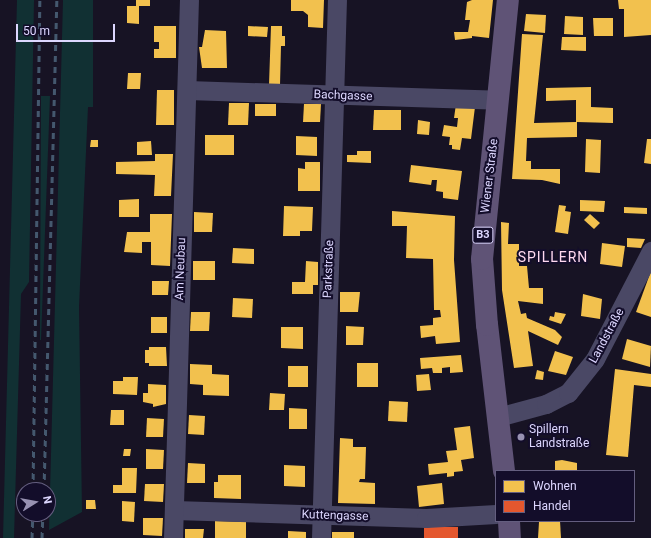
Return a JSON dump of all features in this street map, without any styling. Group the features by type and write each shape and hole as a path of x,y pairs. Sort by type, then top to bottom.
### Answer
{"main road":[{"name":"Wiener Straße","path":"504,470 482,259 508,0"},
{"path":"509,522 510,538"}],"street":[{"name":"Am Neubau","path":"173,538 189,0"},
{"name":"Parkstraße","path":"322,538 337,0"},
{"name":"Bachgasse","path":"187,90 334,96 498,100"},
{"name":"Landstraße","path":"498,417 546,404 568,393 596,359 651,251"},
{"name":"Kuttengasse","path":"174,510 322,516 426,518 495,514"}],"green space":[{"path":"17,0 34,0 29,282 21,294 14,538 3,538"},
{"path":"63,0 93,0 93,107 88,107 79,307 82,512 49,530 49,522 56,522 56,482 50,482"},
{"path":"41,96 50,96 40,340"}],"building: Wohnen":[{"path":"136,0 150,0 150,6 139,6 139,24 127,23 127,6 136,6"},
{"path":"291,0 324,0 323,28 308,27 308,15 303,11 291,11"},
{"path":"472,0 493,0 489,38 472,36 472,38 455,40 454,32 468,32 470,20 465,20 467,2"},
{"path":"618,0 651,0 651,35 624,37 624,9 619,9"},
{"path":"526,14 546,15 545,33 524,31"},
{"path":"565,16 583,17 583,35 564,34"},
{"path":"593,18 613,18 613,36 594,36"},
{"path":"154,26 176,26 176,58 154,58 154,49 159,49 159,42 154,42"},
{"path":"248,26 268,27 267,37 248,36"},
{"path":"271,26 282,26 282,36 285,36 285,46 281,46 280,85 269,85"},
{"path":"205,30 226,31 227,68 202,68 199,47 202,47"},
{"path":"522,34 543,35 534,123 576,122 576,100 546,101 546,88 591,87 591,107 613,108 613,123 577,122 577,137 527,138 526,161 531,161 531,169 560,169 560,184 542,180 512,179"},
{"path":"562,37 586,37 586,51 561,50"},
{"path":"128,73 141,73 140,89 127,89"},
{"path":"157,90 174,90 174,125 156,125"},
{"path":"229,103 249,103 248,125 228,125"},
{"path":"255,104 276,104 276,116 255,116"},
{"path":"304,104 321,104 320,122 303,122"},
{"path":"456,104 475,107 471,139 462,138 460,150 452,149 452,145 449,145 450,137 442,136 444,125 457,127 458,118 454,118"},
{"path":"374,110 401,110 401,130 373,130"},
{"path":"418,120 430,122 429,135 417,134"},
{"path":"205,135 234,135 234,155 205,155"},
{"path":"296,136 317,137 317,156 296,155"},
{"path":"586,139 601,140 600,173 585,172"},
{"path":"647,139 651,139 651,164 644,163"},
{"path":"91,140 98,140 98,147 90,147"},
{"path":"151,141 152,155 137,155 137,142"},
{"path":"357,151 371,151 371,163 347,162 347,155 357,155"},
{"path":"155,154 173,154 171,196 154,196 155,175 116,174 116,162 155,161"},
{"path":"305,162 320,162 320,191 298,191 298,168 305,169"},
{"path":"411,165 462,171 458,200 443,198 443,192 436,191 437,180 432,180 431,185 409,182"},
{"path":"139,199 139,217 119,217 119,200"},
{"path":"580,200 605,201 604,212 580,211"},
{"path":"559,205 566,206 565,211 571,212 568,234 555,232"},
{"path":"284,206 313,207 312,231 300,231 300,236 283,236"},
{"path":"624,207 647,208 647,214 624,213"},
{"path":"392,211 455,216 454,260 460,342 436,344 435,336 421,338 420,326 433,325 433,318 441,317 440,310 434,310 433,259 406,258 407,226 392,226"},
{"path":"194,212 213,213 212,232 194,232"},
{"path":"150,214 172,214 170,266 151,265 151,242 142,242 142,253 124,252 127,232 150,232"},
{"path":"590,214 600,223 594,229 584,220"},
{"path":"501,222 509,223 508,244 519,244 519,266 527,266 529,288 543,288 543,304 518,301 521,314 526,313 527,318 555,330 562,337 558,345 528,331 533,366 514,368 502,290"},
{"path":"627,238 645,239 641,248 627,247"},
{"path":"602,243 625,246 622,267 600,264"},
{"path":"233,248 254,249 254,264 232,263"},
{"path":"193,261 215,261 215,280 193,280"},
{"path":"306,261 318,262 318,285 313,285 313,294 292,294 292,282 305,282"},
{"path":"651,271 651,317 636,312"},
{"path":"152,281 169,281 168,295 152,295"},
{"path":"340,292 360,292 358,312 340,312"},
{"path":"583,294 602,299 600,319 581,316"},
{"path":"233,298 253,299 252,318 232,317"},
{"path":"191,312 210,312 209,331 190,331"},
{"path":"555,312 566,314 561,324 549,320 550,316 554,317"},
{"path":"151,317 167,317 167,333 151,333"},
{"path":"346,326 364,327 363,345 346,345"},
{"path":"281,327 303,327 303,349 281,348"},
{"path":"627,339 651,346 650,367 622,359"},
{"path":"149,347 166,347 167,366 149,366 149,363 145,363 145,350 149,350"},
{"path":"555,351 573,357 566,375 548,371"},
{"path":"461,355 463,372 450,373 450,367 442,368 442,373 433,373 432,368 421,369 420,358"},
{"path":"357,363 378,363 378,387 357,387"},
{"path":"190,364 212,365 212,374 229,375 229,396 203,395 203,385 190,384"},
{"path":"288,366 308,366 308,387 288,387"},
{"path":"615,369 651,374 651,387 634,385 628,457 606,455"},
{"path":"537,370 544,372 543,380 535,379"},
{"path":"429,374 431,390 417,391 416,375"},
{"path":"123,377 138,377 137,395 113,394 113,381 123,381"},
{"path":"148,384 166,385 166,404 153,407 153,404 143,402 143,393 148,393"},
{"path":"270,393 285,394 284,410 269,410"},
{"path":"389,401 408,402 407,422 388,421"},
{"path":"289,408 307,409 307,429 289,429"},
{"path":"111,410 124,410 124,425 110,425"},
{"path":"189,415 205,416 204,435 188,434"},
{"path":"147,418 164,419 163,437 146,437"},
{"path":"470,426 474,458 461,460 463,471 454,472 454,476 447,477 447,473 429,475 428,464 448,462 446,451 457,450 454,428"},
{"path":"340,438 353,439 353,447 366,447 365,479 360,479 359,482 375,483 375,504 338,503"},
{"path":"124,449 131,449 130,456 123,456"},
{"path":"146,449 164,450 163,469 146,469"},
{"path":"562,460 577,463 577,470 555,470 555,461"},
{"path":"188,463 205,464 205,483 187,483"},
{"path":"284,465 305,466 305,487 284,486"},
{"path":"122,468 137,468 136,493 113,493 113,485 122,485"},
{"path":"218,475 241,475 241,499 214,498 214,482 218,482"},
{"path":"442,483 444,504 419,507 417,486"},
{"path":"145,484 164,484 163,502 144,501"},
{"path":"86,500 95,500 96,509 86,509"},
{"path":"122,501 135,502 134,522 122,521"},
{"path":"143,518 163,518 162,536 143,535"},
{"path":"215,521 246,522 246,538 215,538"},
{"path":"539,522 560,522 561,538 538,538"},
{"path":"185,529 204,529 203,538 185,538"},
{"path":"288,531 306,532 306,538 288,538"},
{"path":"332,532 354,532 354,538 332,538"}],"building: Handel":[{"path":"424,527 458,527 458,538 424,538"}],"railway":[{"path":"33,482 40,0"},
{"path":"44,482 57,0"},
{"path":"32,538 33,522"},
{"path":"42,538 43,522"}],"place":[{"name":"Spillern Landstraße","path":"521,437"}],"district":[{"name":"SPILLERN","path":"553,257"}]}
